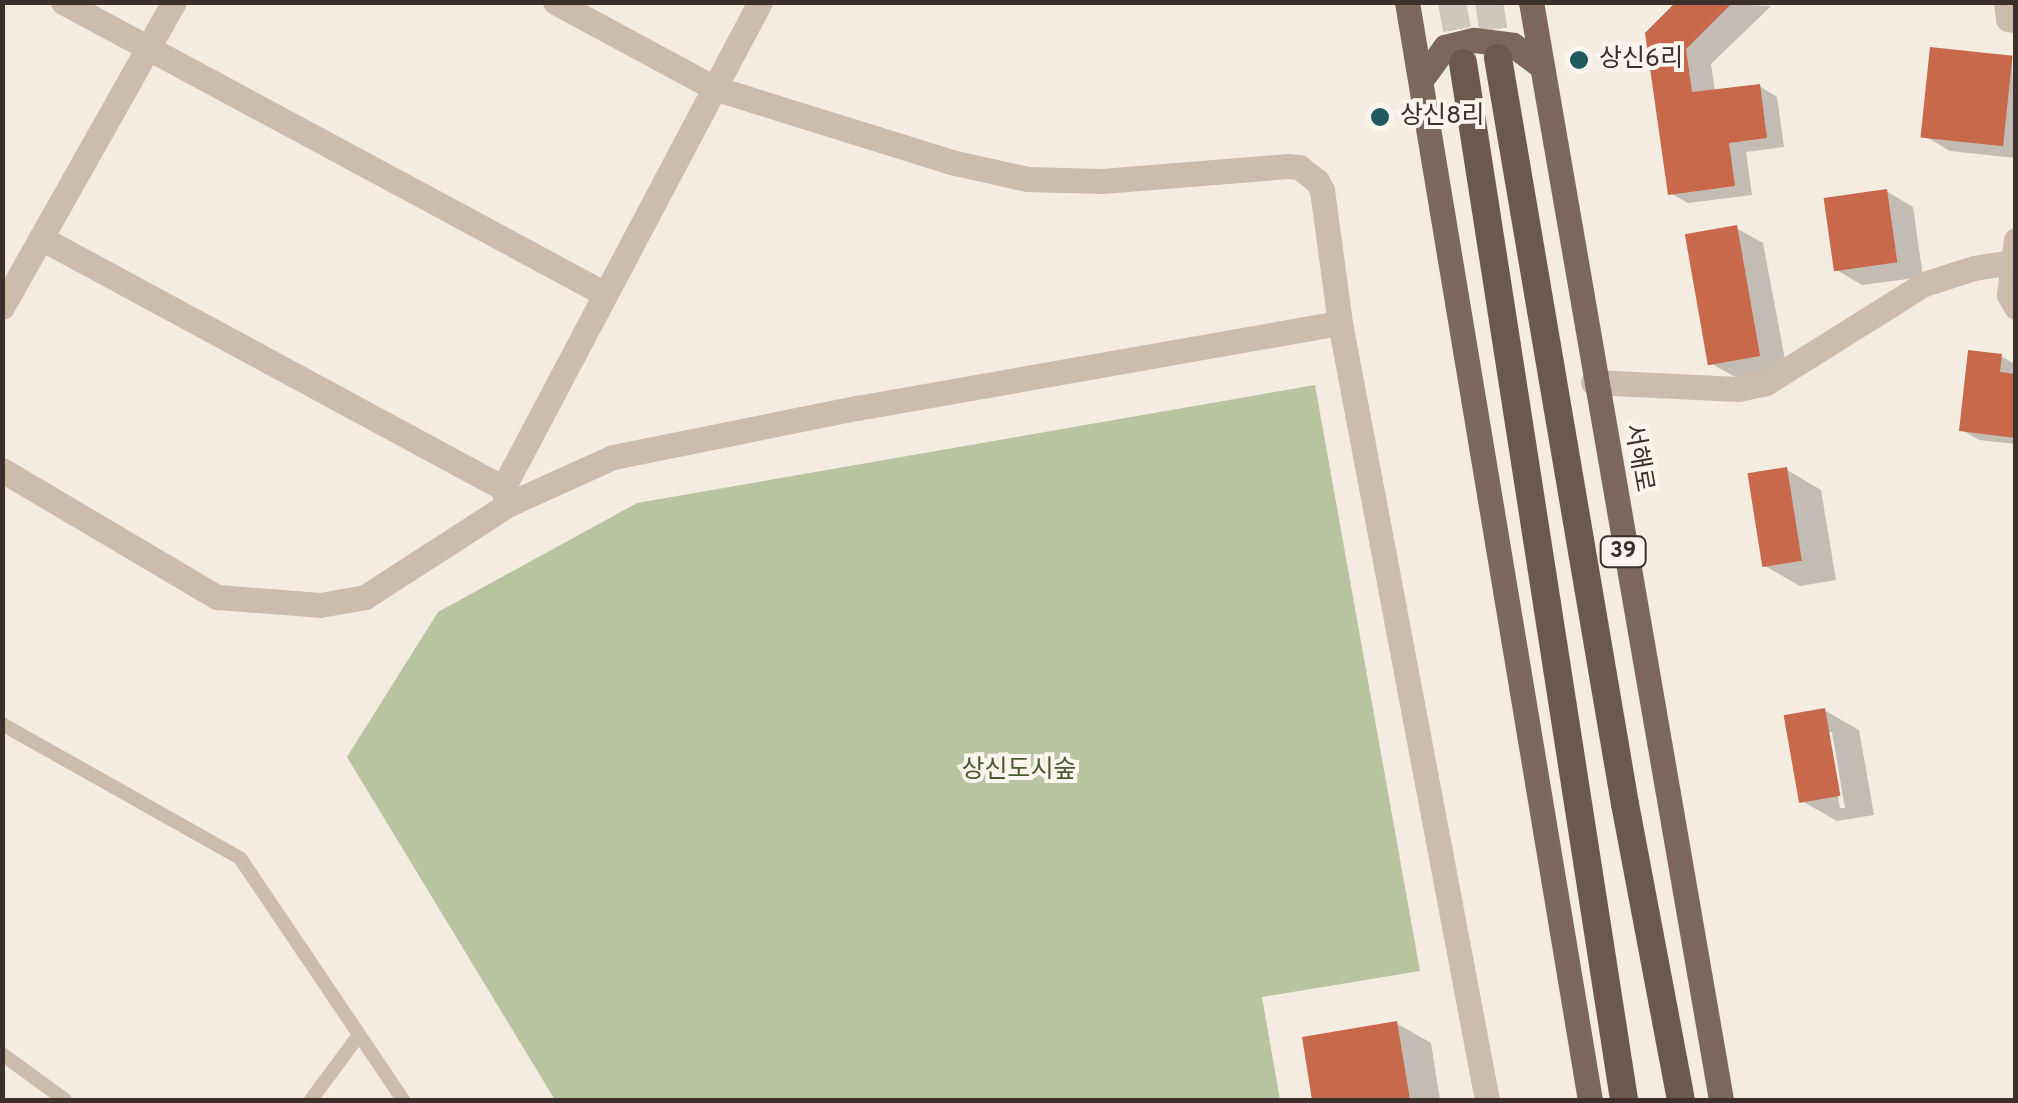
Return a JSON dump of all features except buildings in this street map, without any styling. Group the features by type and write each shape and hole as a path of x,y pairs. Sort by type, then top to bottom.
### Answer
{"highway":[{"name":"39","path":"1498,58 1625,804 1681,1100"},
{"path":"1462,63 1624,1100"}],"main road":[{"path":"1406,2 1590,1100"},
{"name":"서해로","path":"1531,2 1593,382 1721,1100"},
{"path":"1422,80 1445,46 1474,40 1513,44 1541,66"}],"street":[{"path":"63,2 605,294"},
{"path":"2,307 174,2"},
{"path":"555,2 714,88 951,162 1027,178 1102,181 1299,167 1322,190 1340,323 1487,1100"},
{"path":"505,496 605,294 760,2"},
{"path":"2006,2 2008,19 2016,20"},
{"path":"41,238 505,496"},
{"path":"1593,382 1738,389 1766,383 1924,284 2014,251 2008,296 2016,307"},
{"path":"2,470 217,598 320,605 366,598 505,496 613,457 857,408 1340,323"}],"lane":[{"path":"2,724 240,858 404,1100"},
{"path":"311,1100 359,1035"},
{"path":"2,1054 66,1100"}],"green space":[{"name":"상신도시숲","path":"1315,385 1420,971 1262,997 1280,1100 555,1100 347,757 438,612 637,503"}],"tunnel":[{"path":"1452,2 1463,63"},
{"path":"1489,2 1498,58"}],"place":[{"name":"상신6리","path":"1579,60"},
{"name":"상신8리","path":"1380,117"}]}
